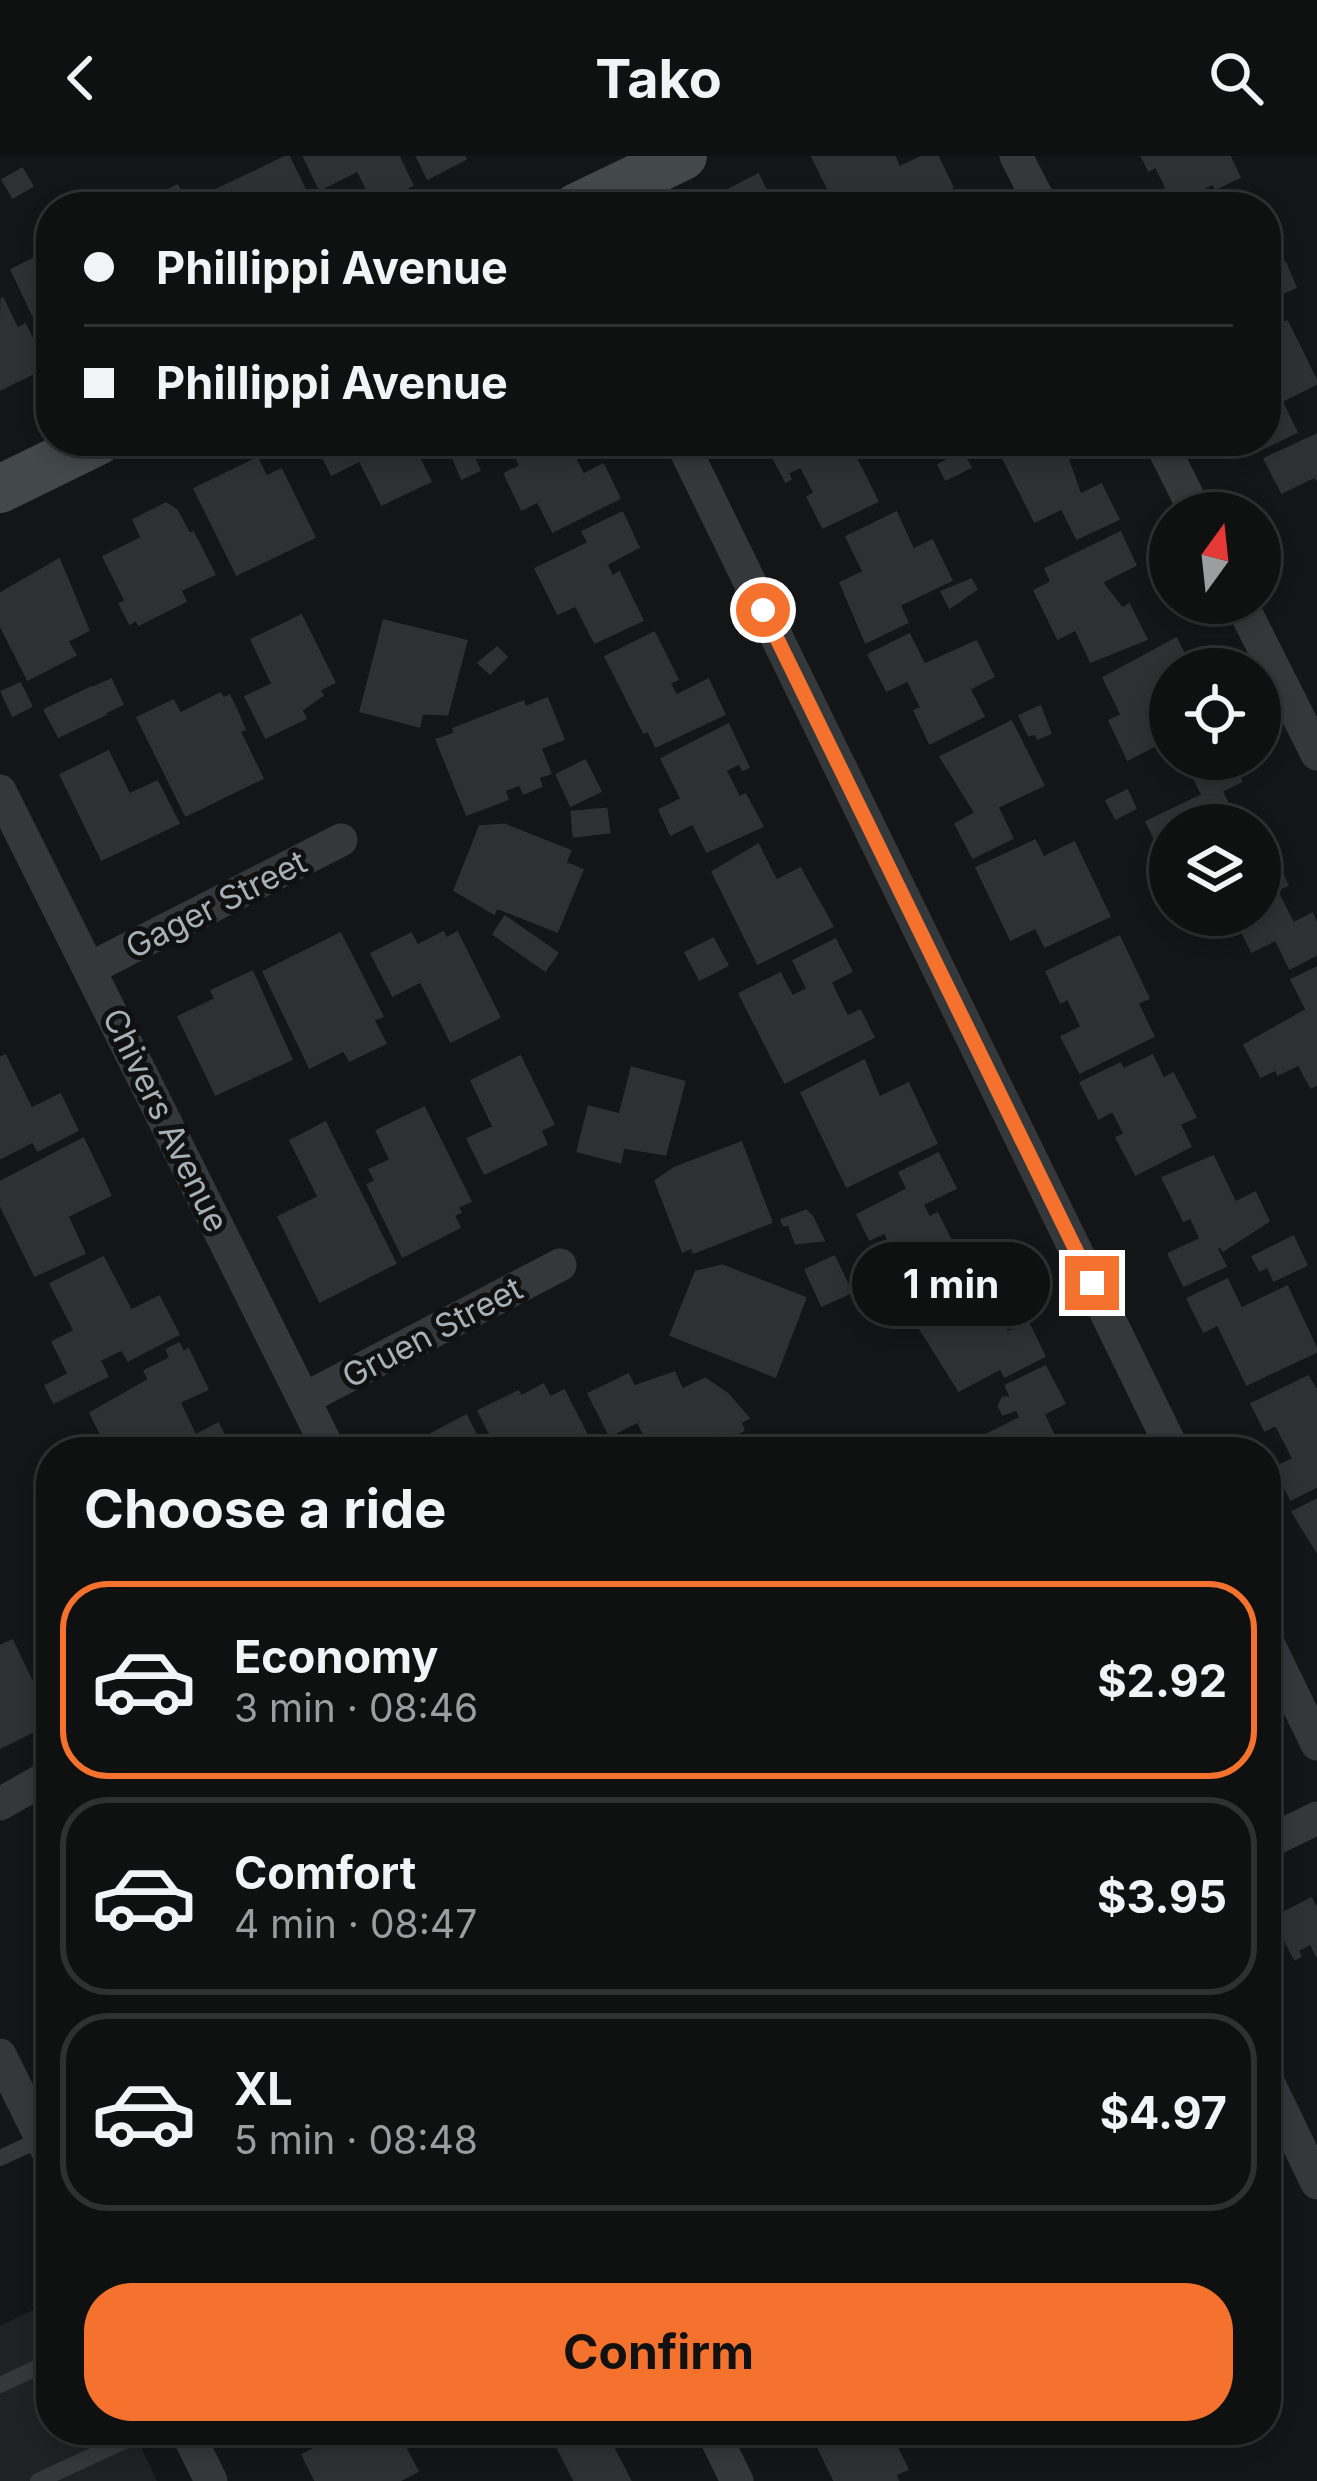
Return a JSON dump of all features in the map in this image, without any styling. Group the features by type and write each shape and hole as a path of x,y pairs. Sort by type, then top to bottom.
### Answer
{"street":[{"path":"608,192 683,156"},
{"path":"1016,156 1034,192"},
{"path":"0,489 67,456"},
{"path":"688,456 1167,1437"},
{"path":"1168,456 1186,492"},
{"path":"1252,624 1317,754"},
{"name":"Chivers Avenue","path":"0,791 322,1437"},
{"name":"Gager Street","path":"91,968 341,839"},
{"name":"Gruen Street","path":"304,1399 560,1265"},
{"path":"1281,1671 1317,1744"},
{"path":"0,1804 36,1784"},
{"path":"1281,1836 1317,1819"},
{"path":"0,2055 36,2128"},
{"path":"1281,2109 1317,2183"},
{"path":"194,2445 212,2481"},
{"path":"719,2445 737,2481"}],"lane":[{"path":"0,2158 36,2150"},
{"path":"0,2385 36,2369"},
{"path":"38,2481 116,2445"}],"shaded area":[{"path":"36,2308 36,2445 140,2445 157,2481 0,2481 0,2326"}],"building":[{"path":"288,156 306,192 213,192"},
{"path":"304,156 398,156 412,185 397,192 369,192 358,170 320,189"},
{"path":"417,156 464,156 465,159 428,178"},
{"path":"894,156 899,168 924,156 937,156 952,187 940,192 830,192 813,157"},
{"path":"1142,156 1229,156 1239,177 1216,188 1213,183 1195,192 1160,192 1167,188 1156,166 1149,170"},
{"path":"22,169 32,186 13,197 3,180"},
{"path":"758,175 766,192 725,192"},
{"path":"36,258 36,320 12,270"},
{"path":"1285,263 1295,287 1284,292 1281,286"},
{"path":"2,298 17,329 25,325 36,348 36,371 0,389"},
{"path":"1287,322 1317,383 1281,401 1281,324"},
{"path":"1281,401 1296,432 1281,439"},
{"path":"1317,435 1317,480 1315,476 1282,492 1265,459 1281,456 1281,452"},
{"path":"323,456 418,456 430,481 382,504 360,460 332,474"},
{"path":"473,456 479,470 462,478 454,459"},
{"path":"516,456 573,456 583,475 603,465 619,498 553,531 538,501 522,509 505,474 521,466"},
{"path":"773,456 854,456 877,501 823,527 808,497 815,493 801,466 787,473 790,479 786,481"},
{"path":"964,456 970,467 946,479 939,465"},
{"path":"1066,456 1080,495 1101,485 1118,519 1077,538 1062,508 1035,521 1004,459"},
{"path":"257,459 266,477 281,470 314,537 237,574 195,489"},
{"path":"166,504 176,510 189,534 193,533 214,574 180,590 185,601 139,624 136,619 130,623 120,604 126,601 104,557 142,538 134,520"},
{"path":"622,513 638,547 606,564 612,577 619,573 642,620 595,642 576,605 558,613 536,569 589,543 583,532"},
{"path":"896,513 913,550 932,541 951,580 899,605 907,622 866,642 841,583 864,572 847,537"},
{"path":"1120,533 1135,565 1101,582 1122,609 1129,605 1146,639 1091,661 1076,629 1058,638 1035,591 1052,582 1046,569"},
{"path":"59,560 88,630 67,641 75,655 28,679 0,624 0,594"},
{"path":"971,580 976,589 950,607 942,592"},
{"path":"301,616 334,682 319,690 322,695 301,710 305,718 266,737 246,697 273,684 252,640"},
{"path":"384,621 466,641 447,714 422,713 419,726 361,711"},
{"path":"654,633 677,679 669,683 676,696 708,680 724,714 656,746 648,730 644,732 606,657"},
{"path":"909,635 924,665 976,642 993,676 969,689 983,716 930,743 915,711 922,708 908,680 887,690 869,655"},
{"path":"1176,639 1180,648 1159,648"},
{"path":"497,648 506,657 490,673 479,663"},
{"path":"1149,654 1149,748 1128,759 1110,721 1122,715 1104,678"},
{"path":"111,680 122,704 105,712 93,688"},
{"path":"20,684 31,706 13,715 2,692"},
{"path":"91,688 105,714 59,736 45,710"},
{"path":"220,694 223,699 229,696 236,710 244,729 239,731 262,778 186,815 138,718 173,701 180,714"},
{"path":"547,699 563,739 540,748 550,773 538,777 541,786 524,793 520,784 504,790 507,799 467,814 437,740 523,702 525,708"},
{"path":"1040,707 1050,733 1038,738 1035,733 1029,735 1020,716"},
{"path":"1011,722 1043,785 997,807 1012,838 973,857 956,824 976,813 941,757"},
{"path":"728,725 748,767 743,769 740,763 725,770 739,798 745,795 762,826 707,851 693,823 671,834 660,810 682,799 662,759"},
{"path":"108,752 129,795 157,782 178,823 102,859 61,775"},
{"path":"585,761 600,791 571,805 557,775"},
{"path":"1195,780 1241,781 1221,791 1228,804 1184,804 1203,795"},
{"path":"1127,791 1135,808 1116,818 1107,801"},
{"path":"606,809 609,832 574,836 572,812"},
{"path":"504,825 570,851 565,863 582,870 557,931 496,907 494,913 455,890 480,827"},
{"path":"1035,841 1043,858 1074,843 1109,916 1045,946 1036,927 1011,939 977,868"},
{"path":"758,845 776,881 800,869 832,926 758,963 713,872"},
{"path":"1281,900 1293,924 1312,914 1317,954 1290,968 1276,939 1252,951 1244,936 1281,936"},
{"path":"505,917 557,953 545,970 494,934"},
{"path":"443,933 446,939 457,933 499,1017 451,1041 421,981 393,995 372,954 411,934 417,946"},
{"path":"340,934 382,1016 373,1020 385,1043 350,1060 344,1050 310,1067 264,972"},
{"path":"1119,937 1148,998 1137,1003 1153,1036 1080,1072 1062,1037 1082,1027 1068,998 1061,1002 1047,972"},
{"path":"713,939 727,965 700,979 686,953"},
{"path":"835,940 851,971 830,982 847,1017 860,1011 873,1037 785,1082 740,994 780,974 792,997 808,989 794,961"},
{"path":"1317,968 1317,1084 1311,1087 1299,1064 1261,1076 1245,1045 1307,1010 1292,980"},
{"path":"252,972 291,1059 216,1094 179,1017 216,999 212,991"},
{"path":"5,1056 31,1109 60,1095 77,1130 38,1150 33,1141 0,1158 0,1058"},
{"path":"1152,1056 1163,1079 1173,1074 1195,1117 1179,1124 1190,1146 1136,1174 1117,1138 1125,1134 1113,1110 1099,1118 1081,1083 1120,1064 1123,1070"},
{"path":"520,1057 553,1124 540,1130 546,1144 485,1173 468,1139 494,1127 472,1081"},
{"path":"864,1061 879,1098 908,1084 936,1143 847,1186 802,1093"},
{"path":"632,1068 684,1082 665,1154 623,1147 620,1162 578,1151 589,1107 620,1115"},
{"path":"424,1108 470,1201 457,1207 460,1212 453,1215 459,1227 403,1256 368,1185 376,1181 370,1170 391,1160 377,1131"},
{"path":"325,1123 395,1263 320,1301 279,1217 319,1197 291,1141"},
{"path":"83,1139 110,1195 67,1216 84,1253 35,1275 0,1203 1,1182"},
{"path":"741,1143 771,1222 694,1252 692,1247 683,1251 656,1181 675,1168"},
{"path":"938,1154 955,1188 922,1204 929,1218 937,1214 960,1259 911,1284 885,1232 870,1239 858,1215 908,1189 900,1173"},
{"path":"1213,1157 1235,1203 1255,1193 1268,1221 1223,1250 1216,1248 1225,1266 1184,1285 1169,1254 1201,1239 1191,1217 1184,1220 1163,1178"},
{"path":"806,1211 823,1240 796,1243 789,1224 784,1225 782,1220"},
{"path":"1293,1237 1306,1265 1274,1280 1268,1266 1260,1270 1253,1257"},
{"path":"834,1257 851,1292 822,1305 806,1270"},
{"path":"103,1258 131,1311 159,1297 178,1334 128,1360 122,1349 99,1360 107,1376 54,1402 46,1386 69,1374 53,1342 75,1331 51,1284"},
{"path":"722,1266 805,1298 775,1376 671,1335 696,1272"},
{"path":"983,1270 998,1299 991,1302 1007,1333 1028,1323 1044,1356 1005,1376 1001,1368 959,1390 919,1326 940,1315 931,1296"},
{"path":"1227,1280 1241,1309 1287,1287 1317,1351 1247,1384 1218,1324 1204,1331 1188,1299"},
{"path":"179,1344 183,1353 188,1350 207,1389 179,1402 195,1436 218,1424 224,1437 103,1437 91,1413 149,1380 145,1371 171,1358 167,1350"},
{"path":"1045,1367 1064,1403 1043,1414 1054,1437 983,1437 1021,1418 1017,1409 1003,1414 999,1406 1003,1398 1012,1398 1006,1386"},
{"path":"674,1373 682,1390 705,1379 727,1394 748,1418 740,1422 743,1430 730,1437 646,1437 638,1421 610,1435 589,1394 628,1375 634,1387"},
{"path":"1308,1377 1317,1392 1317,1486 1291,1499 1281,1480 1281,1465 1294,1459 1276,1424 1265,1430 1252,1404"},
{"path":"543,1385 550,1398 564,1391 587,1437 492,1437 479,1411 518,1392 521,1397"},
{"path":"466,1416 476,1437 427,1437"},
{"path":"1317,1500 1317,1551 1293,1512"},
{"path":"12,1641 36,1691 36,1730 1,1747 0,1646"},
{"path":"1311,1899 1317,1910 1317,1956 1311,1943 1297,1950 1300,1956 1295,1959 1281,1932 1281,1914"},
{"path":"323,2445 404,2445 417,2471 398,2481 316,2481 303,2455"},
{"path":"557,2445 612,2445 630,2481 575,2481"},
{"path":"817,2445 895,2445 907,2469 895,2474 898,2481 835,2481"}],"route":[{"path":"763,610 1092,1283"}]}
